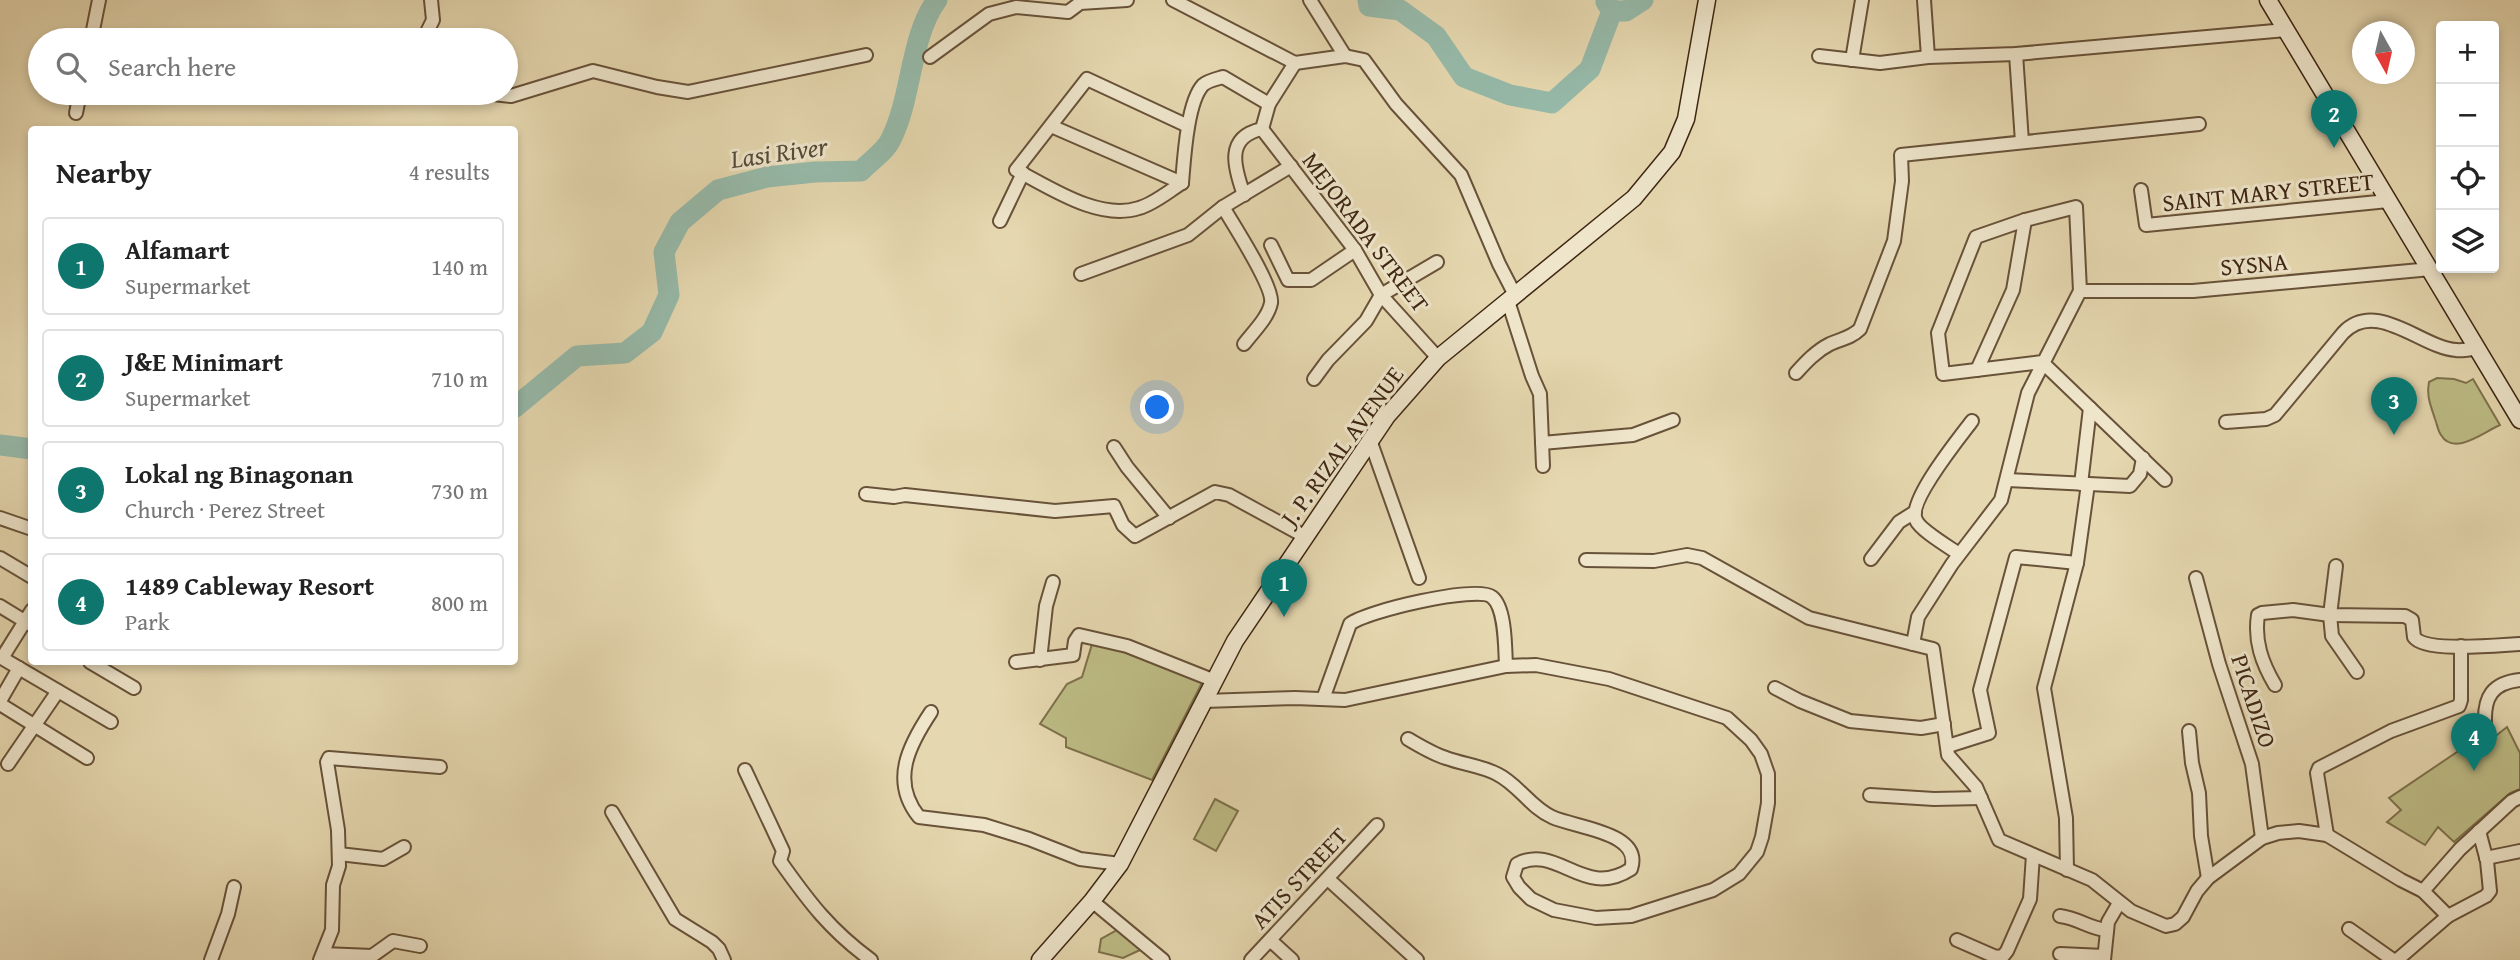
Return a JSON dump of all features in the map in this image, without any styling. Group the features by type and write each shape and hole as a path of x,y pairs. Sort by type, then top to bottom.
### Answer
{"main road":[{"name":"J. P. RIZAL AVENUE","path":"1040,960 1092,901 1120,864 1235,641 1304,536 1395,407 1438,358 1634,198 1672,152 1686,119 1707,0"},
{"path":"2268,0 2520,419"}],"street":[{"path":"93,28 99,0"},
{"path":"429,28 433,20 431,0"},
{"path":"930,57 989,14 1016,7 1068,12 1081,2 1127,0"},
{"path":"1172,0 1295,63 1345,56 1364,60 1396,104 1461,175 1499,264 1532,376 1540,394 1543,466"},
{"path":"1310,0 1345,56"},
{"path":"1852,60 1862,0"},
{"path":"1924,0 1928,57"},
{"path":"1819,56 1880,63 2286,30"},
{"path":"2016,54 2022,142"},
{"path":"518,94 593,71 688,92 866,55"},
{"path":"1244,195 1235,164 1236,148 1246,134 1262,129 1269,104 1295,63"},
{"path":"1182,183 1188,126 1204,83 1223,77 1269,104"},
{"path":"1182,183 1140,208 1113,211 1094,209 1016,170 1087,79 1188,126"},
{"path":"76,113 78,105"},
{"path":"1796,373 1808,359 1828,345 1853,336 1860,329 1894,241 1902,181 1901,155 2199,124"},
{"path":"1051,126 1182,183"},
{"name":"MEJORADA STREET","path":"1262,129 1355,250 1381,295 1438,358"},
{"path":"1082,274 1188,234 1223,207 1291,166"},
{"path":"1000,221 1023,173"},
{"name":"SAINT MARY STREET","path":"2141,190 2146,225 2388,201"},
{"path":"1223,207 1256,264 1271,297 1268,312 1244,344"},
{"path":"1913,644 1918,617 1959,554 2001,500 2028,393 2080,291 2076,207 2025,220 1976,237 1938,333 1943,374 2042,362"},
{"path":"1977,370 2013,290 2025,220"},
{"path":"1271,245 1288,280 1311,280 1355,250"},
{"path":"1314,379 1328,360 1366,321 1381,295 1437,262"},
{"name":"SYSNA","path":"2080,291 2193,291 2431,270"},
{"path":"2226,422 2266,419 2275,415 2343,333 2357,323 2386,323 2454,351 2477,348"},
{"path":"2042,362 2165,480"},
{"path":"2067,870 2066,818 2044,688 2077,563 2090,408"},
{"path":"1542,443 1633,435 1673,420"},
{"path":"1959,554 1922,526 1916,520 1915,512 1920,497 1972,421"},
{"path":"1370,440 1419,578"},
{"path":"1114,447 1127,467 1170,518"},
{"path":"2007,480 2130,486 2140,474 2143,458"},
{"path":"866,494 894,497 905,495 1055,512 1114,506 1123,525 1135,536 1215,492 1229,495 1304,536"},
{"path":"1871,559 1899,522 1915,512"},
{"path":"0,518 28,528"},
{"path":"1586,560 1654,561 1686,555 1702,558 1809,618 1933,649 1948,755 1976,787 1999,840 2092,880 2119,903 2146,920 2166,926 2175,924 2183,917 2197,891 2208,878 2262,838 2299,831 2327,835 2423,891 2448,916"},
{"path":"0,558 28,575"},
{"path":"1948,746 1989,733 1980,690 2016,558 2077,563"},
{"path":"2336,566 2330,615 2332,636 2357,672"},
{"name":"PICADIZO","path":"2196,578 2219,663 2252,764 2262,838"},
{"path":"1040,660 1046,606 1053,582"},
{"path":"1322,699 1349,624 1368,614 1424,600 1488,595 1493,598 1502,615 1506,666"},
{"path":"0,606 28,619"},
{"path":"2275,685 2259,651 2259,615 2262,612 2293,610 2330,615 2405,616 2412,620 2416,641 2461,646 2520,644"},
{"path":"28,620 1,657 111,722"},
{"path":"1016,662 1073,654 1079,635 1127,646 1214,681"},
{"path":"2327,835 2317,773 2319,768 2391,731 2459,706 2461,646"},
{"path":"95,665 134,688"},
{"path":"1204,701 1345,700 1506,666 1536,665 1609,679 1727,718 1751,740 1761,754 1768,774 1768,803 1762,837 1757,852 1739,874 1713,890 1630,916 1596,918 1554,910 1531,899 1519,887 1513,877 1517,864 1528,858 1541,858 1587,877 1618,878 1631,869 1634,860 1625,844 1612,835 1549,816 1497,774 1444,758 1408,739"},
{"path":"19,668 0,703 87,758"},
{"path":"2485,723 2484,703 2490,695 2508,681 2520,680"},
{"path":"1775,688 1850,721 1922,728 1944,724"},
{"path":"8,764 58,691"},
{"path":"931,712 906,756 905,794 919,817 984,825 1080,859 1120,864"},
{"path":"2189,731 2208,878"},
{"path":"420,946 393,941 372,957 321,957 332,930 333,885 339,866 338,830 327,762 329,758 440,766"},
{"path":"745,770 783,851 780,861 821,918 871,960"},
{"path":"1870,795 1934,799 1981,798"},
{"path":"2423,891 2460,849 2512,801 2520,797"},
{"path":"612,813 675,919 712,942 719,949 723,960"},
{"name":"ATIS STREET","path":"1251,960 1377,825"},
{"path":"2349,929 2395,960 2448,916 2486,896 2490,891 2480,831"},
{"path":"339,854 383,859 404,847"},
{"path":"2486,858 2520,850"},
{"path":"1957,940 1996,957 2003,956 2030,899 2033,855"},
{"path":"1328,879 1417,960"},
{"path":"211,960 228,914 234,887"},
{"path":"1092,901 1163,960"},
{"path":"2060,954 2104,958 2108,922 2119,903"},
{"path":"2060,916 2076,918 2096,930 2107,930"},
{"path":"1270,940 1292,960"}],"shaded area":[{"path":"2437,378 2466,383 2473,379 2500,425 2470,441 2454,444 2447,441 2439,432 2429,396 2429,382"},
{"path":"1093,641 1204,679 1152,780 1066,747 1066,738 1040,724 1067,684 1082,677"},
{"path":"2507,727 2520,753 2520,789 2510,793 2454,842 2438,827 2425,845 2387,822 2401,810 2389,798 2488,731 2493,738"},
{"path":"1215,799 1238,811 1216,851 1194,839"},
{"path":"1119,929 1140,944 1140,950 1123,958 1099,952 1101,939"}],"waterway":[{"name":"Lasi River","path":"518,405 577,356 625,353 652,332 669,295 664,252 680,222 718,190 767,177 861,171 882,152 898,123 921,31 937,0"},
{"name":"Lasi River","path":"1368,0 1369,6 1400,10 1436,36 1464,77 1510,95 1552,103 1590,69 1612,11"},
{"name":"Lasi River","path":"1606,2 1612,11 1626,11 1643,0"},
{"name":"Lasi River","path":"0,445 28,448"}],"place":[{"name":"J&E Minimart","path":"2334,148"},
{"name":"Lokal ng Binagonan","path":"2394,435"},
{"name":"Alfamart","path":"1284,617"},
{"name":"1489 Cableway Resort","path":"2474,771"}]}
